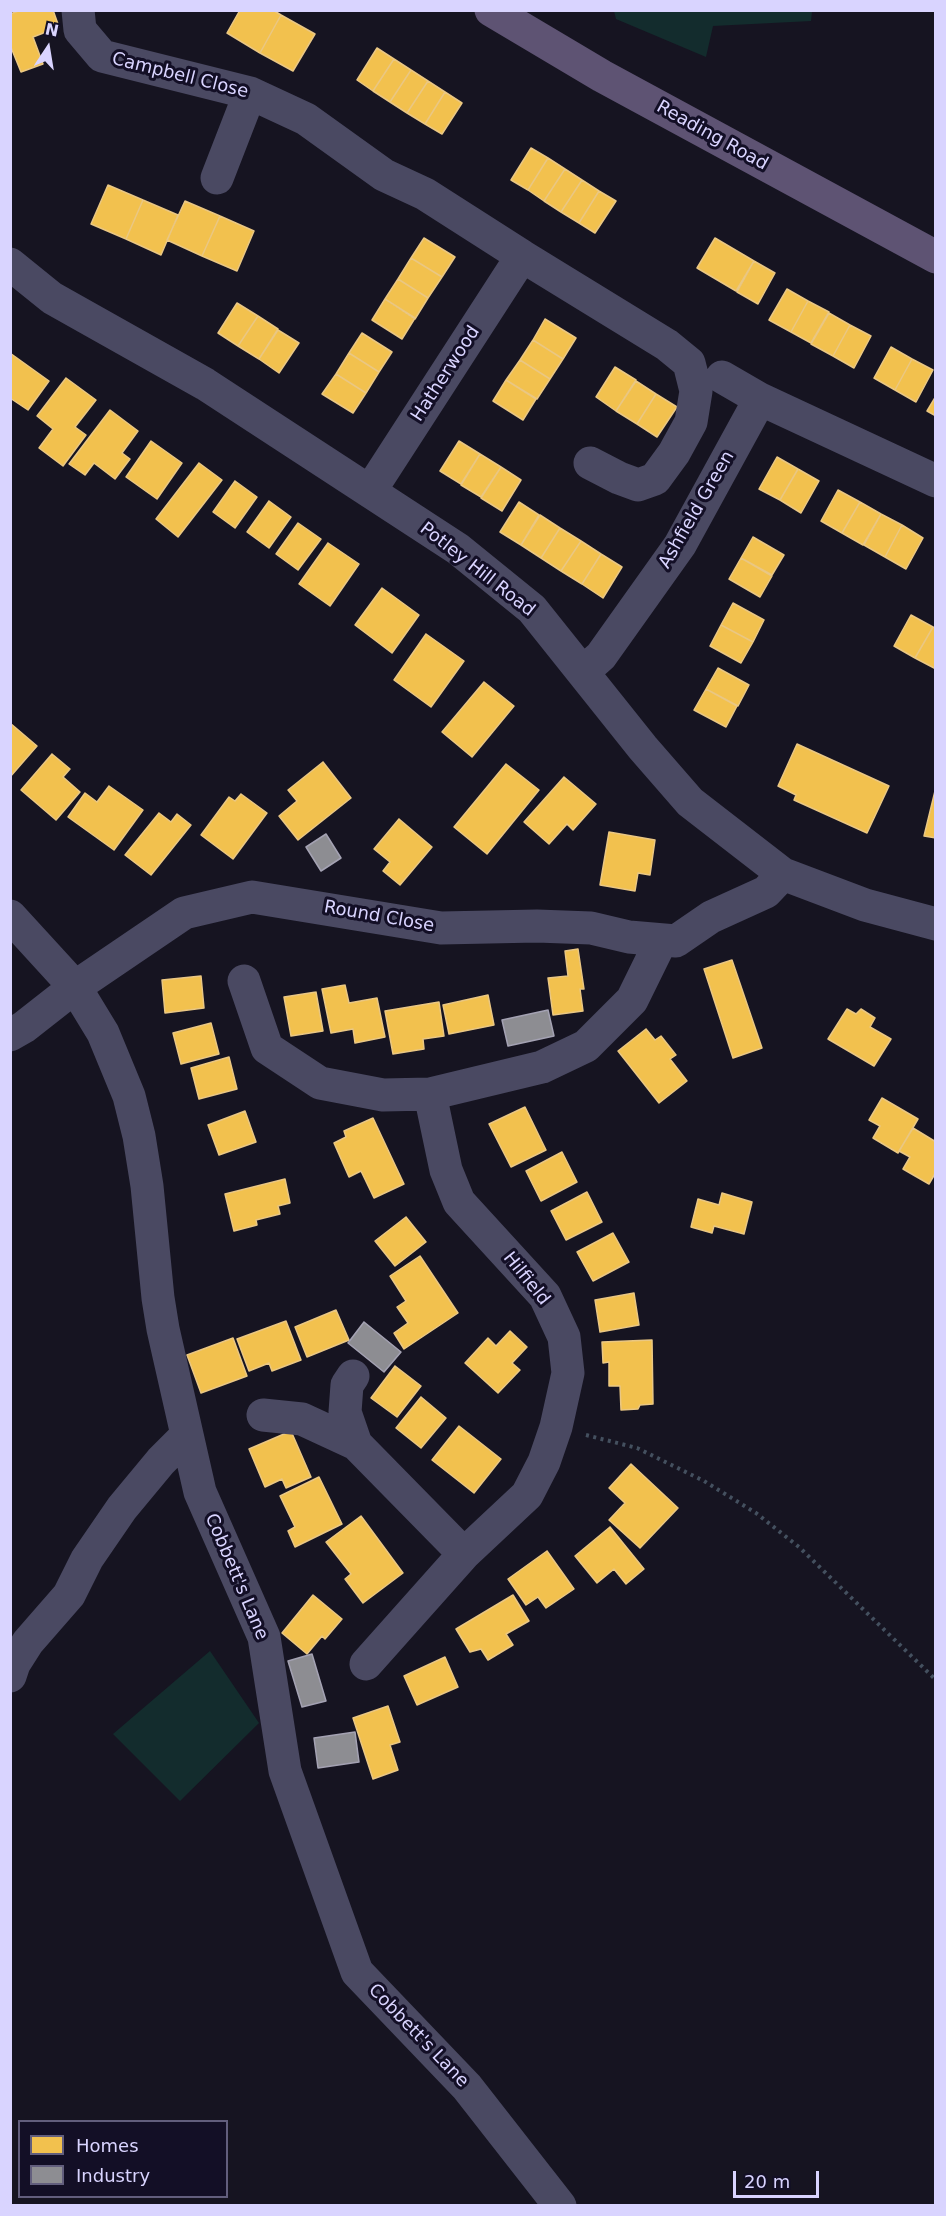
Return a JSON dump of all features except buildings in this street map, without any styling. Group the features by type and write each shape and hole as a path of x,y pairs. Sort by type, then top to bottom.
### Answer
{"main road":[{"name":"Reading Road","path":"491,10 602,76 936,257"}],"street":[{"name":"Campbell Close","path":"78,10 80,30 102,56 250,93 306,119 384,175 425,194 522,256"},
{"path":"217,178 250,93"},
{"path":"522,256 667,345 689,363 696,391 691,422 674,453 655,479 638,485 590,464"},
{"name":"Hatherwood","path":"370,491 522,256"},
{"name":"Potley Hill Road","path":"10,264 52,298 205,384 458,549 532,609 643,748 690,801 783,874 856,902 936,924"},
{"path":"722,377 760,399 936,481"},
{"name":"Ashfield Green","path":"583,672 601,656 680,545 760,399"},
{"name":"Round Close","path":"10,1035 24,1027 75,987 184,913 252,897 441,928 537,926 591,928 629,937 676,941 711,917 766,892 783,874"},
{"path":"10,916 75,987"},
{"path":"244,981 267,1048 320,1083 383,1095 430,1094 542,1067 586,1046 632,1000 661,941"},
{"name":"Cobbett's Lane","path":"75,987 103,1032 129,1096 139,1136 147,1186 159,1308 201,1492 264,1637 285,1771 357,1972 467,2087 560,2205"},
{"name":"Hilfield","path":"366,1664 464,1554 527,1494 544,1462 556,1427 568,1373 564,1337 545,1296 459,1202 446,1170 430,1094"},
{"path":"353,1376 347,1385 345,1412 356,1444"},
{"path":"263,1415 302,1419 356,1444 464,1554"},
{"path":"10,1676 14,1664 28,1642 69,1595 87,1559 122,1508 161,1461 188,1435"}],"path":[{"path":"556,1427 637,1448 704,1481 756,1514 799,1547 936,1680"}],"green space":[{"path":"614,10 812,11 811,21 713,26 706,57 616,19"},
{"path":"210,1651 259,1723 180,1801 113,1734"}]}
